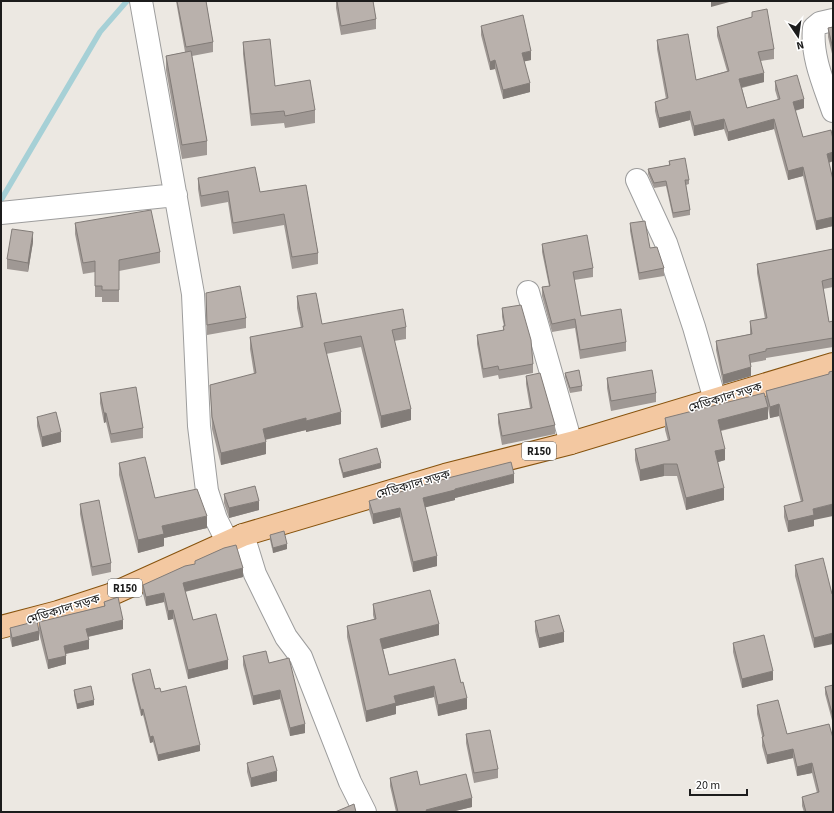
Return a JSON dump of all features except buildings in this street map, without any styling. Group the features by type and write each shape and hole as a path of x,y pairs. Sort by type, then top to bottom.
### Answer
{"main road":[{"name":"মেডিক্যাল সড়ক","path":"1,627 58,612 110,595 235,538 445,475 571,443 833,364"}],"street":[{"path":"142,4 193,294 200,426 207,491 216,519 235,538 255,574 286,637 301,657 364,812"},
{"path":"833,20 820,23 814,28 813,34 815,56 833,111"},
{"path":"637,180 666,243 694,327 715,400"},
{"path":"8,211 176,195"},
{"path":"528,292 571,443"}],"waterway":[{"path":"1,200 100,32 127,1"}]}
